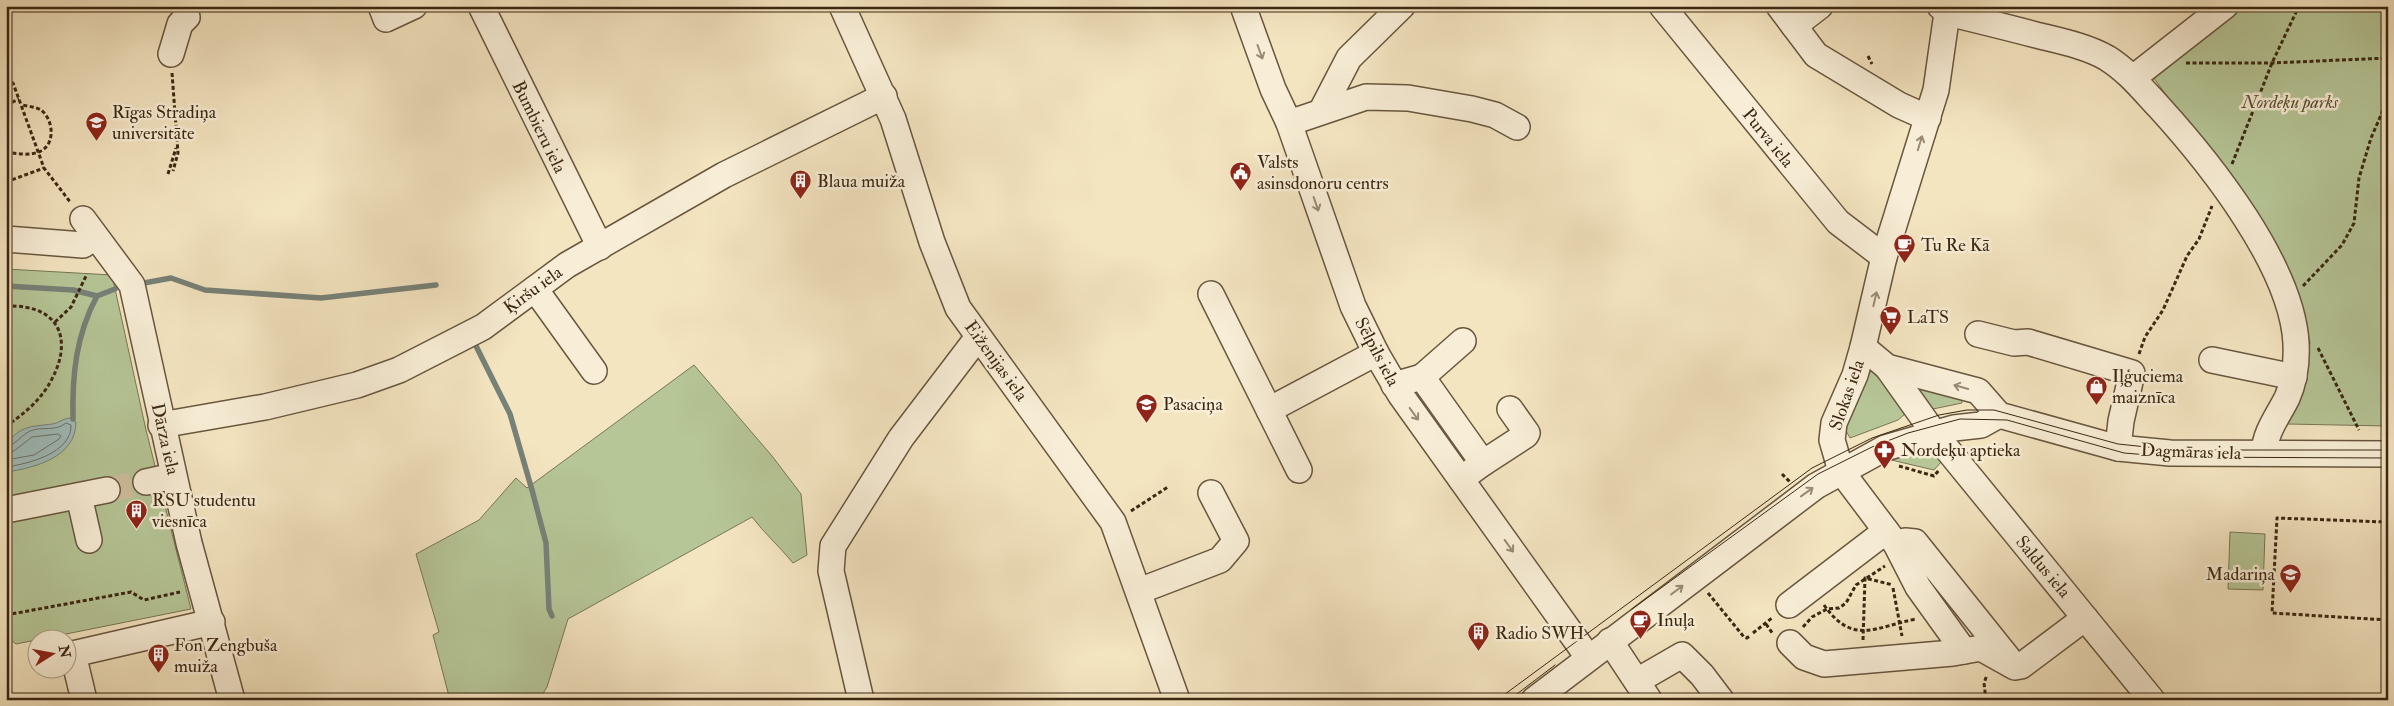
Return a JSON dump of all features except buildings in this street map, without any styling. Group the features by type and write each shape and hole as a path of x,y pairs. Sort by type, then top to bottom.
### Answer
{"street":[{"path":"171,54 180,24 187,17 184,6"},
{"path":"381,6 386,20 414,6"},
{"name":"Bumbieru iela","path":"481,6 600,247"},
{"name":"Eiženijas iela","path":"842,6 893,119 939,258 958,308 1113,522 1176,700"},
{"name":"Sēlpils iela","path":"1243,6 1273,89 1288,123 1353,306 1376,353 1394,385 1588,657"},
{"path":"1322,110 1349,58 1402,6"},
{"name":"Purva iela","path":"1662,6 1838,222 1884,258"},
{"path":"1779,6 1816,55 1899,105 1928,118"},
{"path":"1794,26 1820,6"},
{"path":"2143,70 2225,6"},
{"path":"1945,9 2081,46 2107,58 2143,70 2185,135 2223,186 2257,238 2288,300 2296,341 2294,377 2287,397 2270,428 2264,453"},
{"name":"Slokas iela","path":"1841,471 1832,440 1834,423 1855,375 1884,258 1936,90 1945,9"},
{"name":"Ķiršu iela","path":"161,425 265,407 380,378 467,336 567,265 751,160 884,96"},
{"path":"1288,123 1322,110 1366,97 1408,98 1472,109 1495,115 1517,127"},
{"path":"6,239 82,245 89,228"},
{"name":"Dārza iela","path":"89,228 132,285 173,476 232,700"},
{"path":"535,289 594,371"},
{"path":"1211,294 1299,470"},
{"path":"1978,334 2014,343 2028,342 2132,373 2121,421 2118,448"},
{"path":"860,700 831,571 833,546 901,438 978,337"},
{"path":"1394,385 1422,378 1463,341"},
{"path":"1534,700 1564,691 1588,657 1792,503 1841,471 1886,448 1934,433 1981,425 1999,414 1978,391 1887,367 1863,347"},
{"path":"1270,410 1376,353"},
{"path":"2212,360 2294,377"},
{"name":"Saldus iela","path":"1887,367 1934,433 2149,698"},
{"path":"1422,378 1483,462"},
{"path":"1461,479 1483,462 1526,435 1527,433 1510,409"},
{"name":"Dagmāras iela","path":"1999,414 2118,448 2170,453 2264,453 2387,466"},
{"path":"1841,471 1891,537 1918,587 1938,615 1981,651 2015,667 2021,666 2085,618"},
{"path":"146,482 173,476"},
{"path":"6,510 107,490"},
{"path":"1139,591 1220,560 1236,541 1211,493"},
{"path":"79,496 88,540"},
{"path":"1788,605 1891,537 1915,542 1981,651"},
{"path":"84,700 73,654 212,622"},
{"path":"1610,641 1643,690 1682,655 1702,675 1721,700"},
{"path":"1790,643 1804,657 1813,661 1831,664 1981,651"}],"path":[{"path":"2132,373 2145,337 2163,310 2171,288 2187,256 2199,239 2208,214 2223,186 2272,63 2299,6"},
{"path":"171,54 176,147 178,153 173,172"},
{"path":"2143,70 2388,58"},
{"path":"6,80 13,83 44,168 89,228"},
{"path":"6,104 19,99"},
{"path":"2299,290 2342,245 2354,223 2359,178 2370,138 2388,99"},
{"path":"6,152 30,154 39,152 44,149 51,138 49,119 40,109 21,105"},
{"path":"6,123 6,144"},
{"path":"168,174 176,147"},
{"path":"6,182 44,168"},
{"path":"55,322 71,307 87,274"},
{"path":"6,306 33,308 46,313 55,322 60,335 61,348 50,382 35,402 6,426"},
{"path":"2316,344 2359,430"},
{"path":"2387,466 2386,522 2277,518 2272,613 2388,620"},
{"path":"1113,522 1168,487"},
{"path":"1790,643 1812,617 1827,609 1839,608 1846,603 1856,585 1865,578 1889,563 1890,571"},
{"path":"1865,578 1911,589 1918,587"},
{"path":"1862,661 1865,578"},
{"path":"1891,578 1906,657"},
{"path":"6,615 131,592 144,600 182,591"},
{"path":"1707,592 1744,637 1747,638 1788,605"},
{"path":"1827,609 1838,623 1848,629 1864,632 1938,615"},
{"path":"1981,651 1986,700"}],"green space":[{"name":"Nordeķu parks","path":"2241,6 2388,6 2388,426 2287,424 2305,380 2310,342 2300,300 2267,234 2151,74"},
{"path":"6,269 112,275 146,430 191,609 78,632 78,628 28,628 28,642 16,644 6,636"},
{"path":"694,365 772,456 801,494 807,555 793,563 752,517 568,619 547,687 539,700 450,700 433,635 439,632 416,554 479,520 516,478 527,488"},
{"path":"1873,371 1880,375 1905,409 1905,414 1898,420 1850,438 1845,429 1868,373"},
{"path":"1914,387 1961,393 1962,403 1928,410"},
{"path":"1925,445 1938,450 1942,461 1934,470 1887,459"},
{"path":"2230,532 2265,534 2263,590 2228,589"}],"water":[{"path":"70,418 76,422 74,434 69,444 61,452 41,464 6,472 6,444 17,433 27,428"}],"waterway":[{"path":"144,283 171,278 205,290 321,298 436,285"},
{"path":"6,286 73,290 97,296 115,289"},
{"path":"73,419 73,387 80,340 84,325 97,296"},
{"path":"474,342 510,414 532,490 546,543 549,609 552,616"}],"tunnel":[{"path":"107,490 146,482"}],"tram line":[{"path":"1497,700 1812,468 1872,438 1939,415 1967,410 1994,410 2118,444 2176,450 2388,450"},
{"path":"1632,609 1818,474 1872,447 1908,433 1960,419 2007,420 2124,453 2172,457 2388,458"},
{"path":"1509,700 1555,665"}],"place":[{"name":"Rīgas Stradiņa universitāte","path":"96,141"},
{"name":"Valsts asinsdonoru centrs","path":"1241,191"},
{"name":"Blaua muiža","path":"801,200"},
{"name":"Tu Re Kā","path":"1905,264"},
{"name":"LaTS","path":"1891,336"},
{"name":"Iļģuciema maiznīca","path":"2096,405"},
{"name":"Pasaciņa","path":"1147,423"},
{"name":"Nordeķu aptieka","path":"1885,469"},
{"name":"RSU studentu viesnīca","path":"136,529"},
{"name":"Madariņa","path":"2291,593"},
{"name":"Inuļa","path":"1641,639"},
{"name":"Radio SWH","path":"1479,652"},
{"name":"Fon Zengbuša muiža","path":"158,674"}]}
